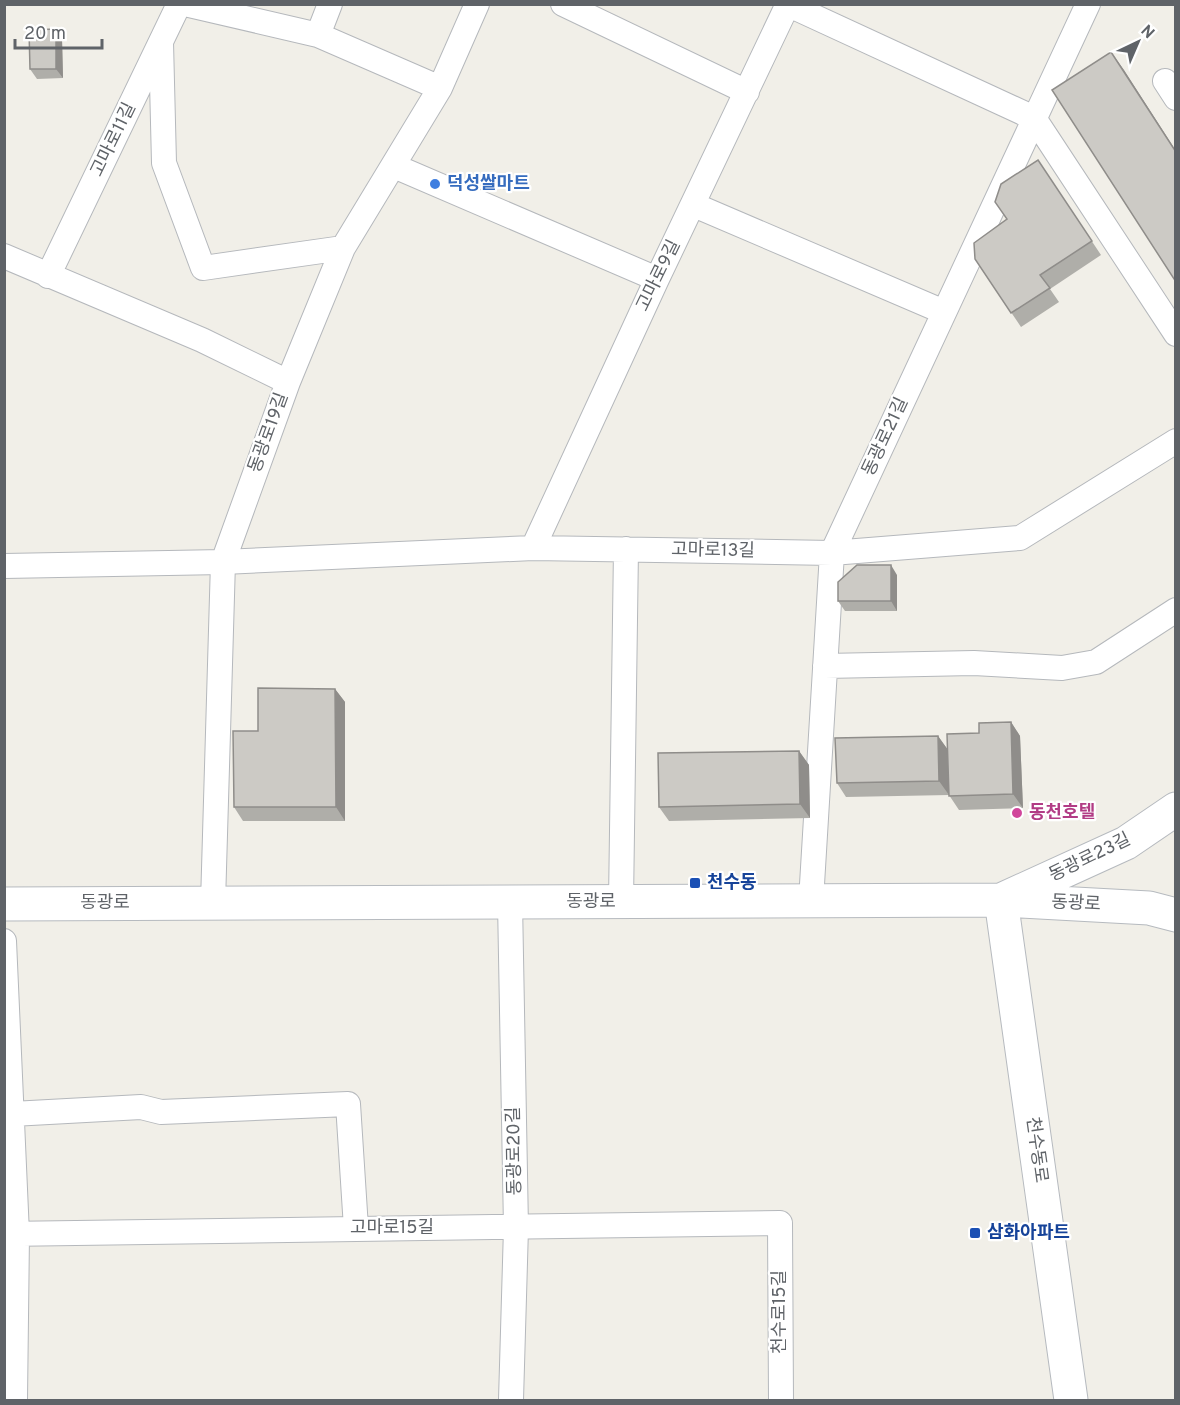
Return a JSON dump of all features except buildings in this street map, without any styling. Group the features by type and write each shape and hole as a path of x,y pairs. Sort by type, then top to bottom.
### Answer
{"main road":[{"name":"동광로23길","path":"1001,900 1126,843 1176,809"},
{"name":"동광로","path":"4,904 1001,900 1149,908 1176,915"},
{"name":"천수동로","path":"1001,900 1071,1401"}],"street":[{"name":"고마로11길","path":"48,276 179,4"},
{"path":"185,4 318,35 440,88"},
{"path":"318,35 330,4"},
{"name":"동광로19길","path":"213,903 223,562 288,382 343,248 440,88 477,4"},
{"path":"562,4 747,92"},
{"name":"동광로21길","path":"811,901 832,553 1088,4"},
{"name":"고마로9길","path":"533,548 657,279 788,5 1034,117"},
{"path":"161,42 164,163 203,268 343,248"},
{"path":"1034,117 1176,334"},
{"path":"394,166 657,279"},
{"path":"694,205 944,312"},
{"path":"4,256 202,340 288,382"},
{"name":"고마로13길","path":"4,566 223,562 533,548 832,553 1020,538 1176,441"},
{"path":"621,902 626,549"},
{"path":"825,666 974,663 1062,668 1096,662 1176,610"},
{"name":"동광로20길","path":"510,902 516,1228 511,1401"},
{"path":"4,941 12,1113 11,1234 15,1401"},
{"path":"12,1113 141,1107 161,1112 348,1104 356,1228"},
{"name":"고마로15길","path":"11,1234 780,1223"},
{"name":"천수로15길","path":"780,1223 781,1401"}],"place":[{"name":"덕성쌀마트","path":"435,184"},
{"name":"동천호텔","path":"1017,813"},
{"name":"천수동","path":"695,883"},
{"name":"삼화아파트","path":"975,1233"}]}
